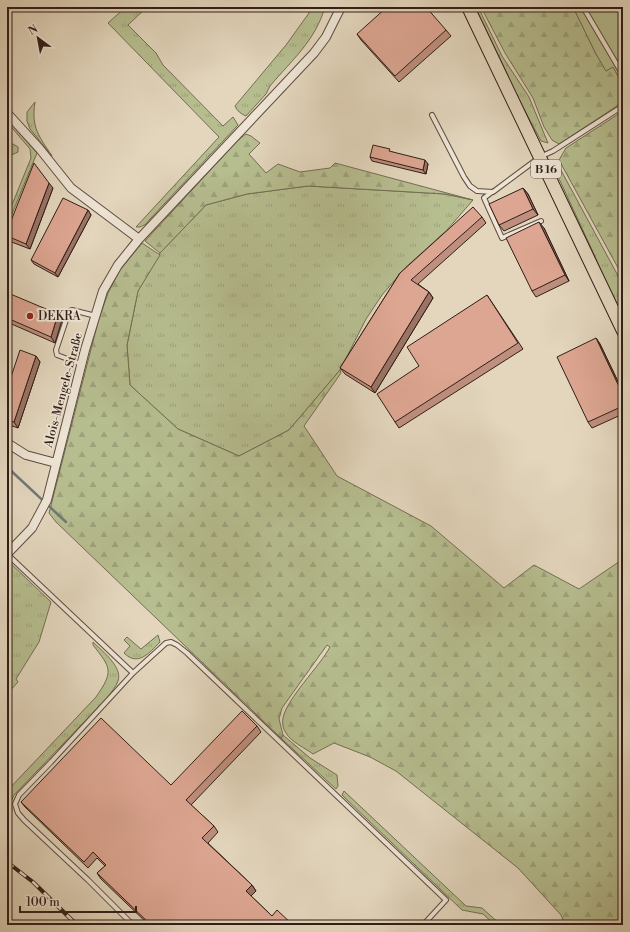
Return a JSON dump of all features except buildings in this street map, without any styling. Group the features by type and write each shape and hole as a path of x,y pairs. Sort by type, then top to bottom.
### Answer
{"main road":[{"name":"B 16","path":"468,7 623,331"}],"street":[{"name":"Alois-Mengele-Straße","path":"7,554 32,528 48,500 56,463 82,364 103,291 118,265 139,239 314,53 326,37 341,7"},
{"path":"7,113 39,148 71,188 139,239"},
{"path":"7,443 26,455 56,463"}],"lane":[{"path":"583,7 623,75"},
{"path":"541,221 502,238 484,198 540,157 553,151 623,106"},
{"path":"432,115 470,186 477,191 493,192"},
{"path":"82,364 57,354 56,350 69,311 72,310 96,316"},
{"path":"7,554 133,673"},
{"path":"133,925 24,820 18,813 15,804 19,795 101,710 133,673 166,643 171,642 187,653 446,900 423,925"}],"green space":[{"path":"126,7 147,7 128,25 156,53 163,65 223,126 233,117 238,125 146,224 140,227 136,227 219,137 108,23"},
{"path":"308,7 325,7 321,19 309,40 270,86 266,94 246,116 242,114 235,106 286,45 309,13"},
{"path":"473,7 478,7 502,56 529,97 548,143 541,141 506,75"},
{"path":"481,7 573,7 606,71 613,67 623,85 623,98 617,106 559,144 552,140 544,127 533,98 505,53"},
{"path":"573,7 623,7 623,85 613,67 606,71"},
{"path":"35,102 35,125 40,137 52,156 30,129 27,121 27,112"},
{"path":"623,111 623,277 559,160 566,148"},
{"path":"7,119 37,153 7,226 7,217 31,158 30,149 7,122"},
{"path":"246,134 260,143 249,154 266,173 278,164 300,172 330,168 335,163 473,200 445,194 308,186 247,194 206,205 160,253 145,241 238,140"},
{"path":"13,144 18,147 18,152 7,157 7,145"},
{"path":"556,161 623,285 623,323 593,252 555,170 554,165"},
{"path":"308,186 445,194 473,200 447,230 406,267 382,295 366,319 340,370 289,430 239,456 178,429 130,385 127,345 138,291 160,253 206,205 247,194"},
{"path":"142,243 160,255 138,291 127,345 130,385 178,429 239,456 289,430 340,370 341,373 304,426 337,476 431,526 504,588 534,565 579,589 623,559 623,925 565,925 561,915 518,868 396,771 370,757 334,743 313,754 291,739 283,726 283,718 286,710 297,692 330,647 327,645 282,708 279,719 283,735 281,738 56,522 49,513 98,322 108,293 120,270"},
{"path":"7,560 51,602 39,642 16,679 18,682 7,694"},
{"path":"158,635 160,642 143,657 134,659 124,653 130,646 124,640 127,637 141,649"},
{"path":"93,642 115,665 119,676 118,681 108,697 14,795 11,802 12,811 9,816 7,815 7,791 96,697 106,681 108,675 107,665 93,645"},
{"path":"283,735 310,758 337,775 338,786 336,789 281,738"},
{"path":"344,791 466,906 482,908 501,925 495,925 483,914 462,910 342,795"}],"waterway":[{"path":"7,467 66,522"}],"railway":[{"path":"7,862 33,882 77,925"}],"place":[{"name":"DEKRA","path":"30,316"}]}
